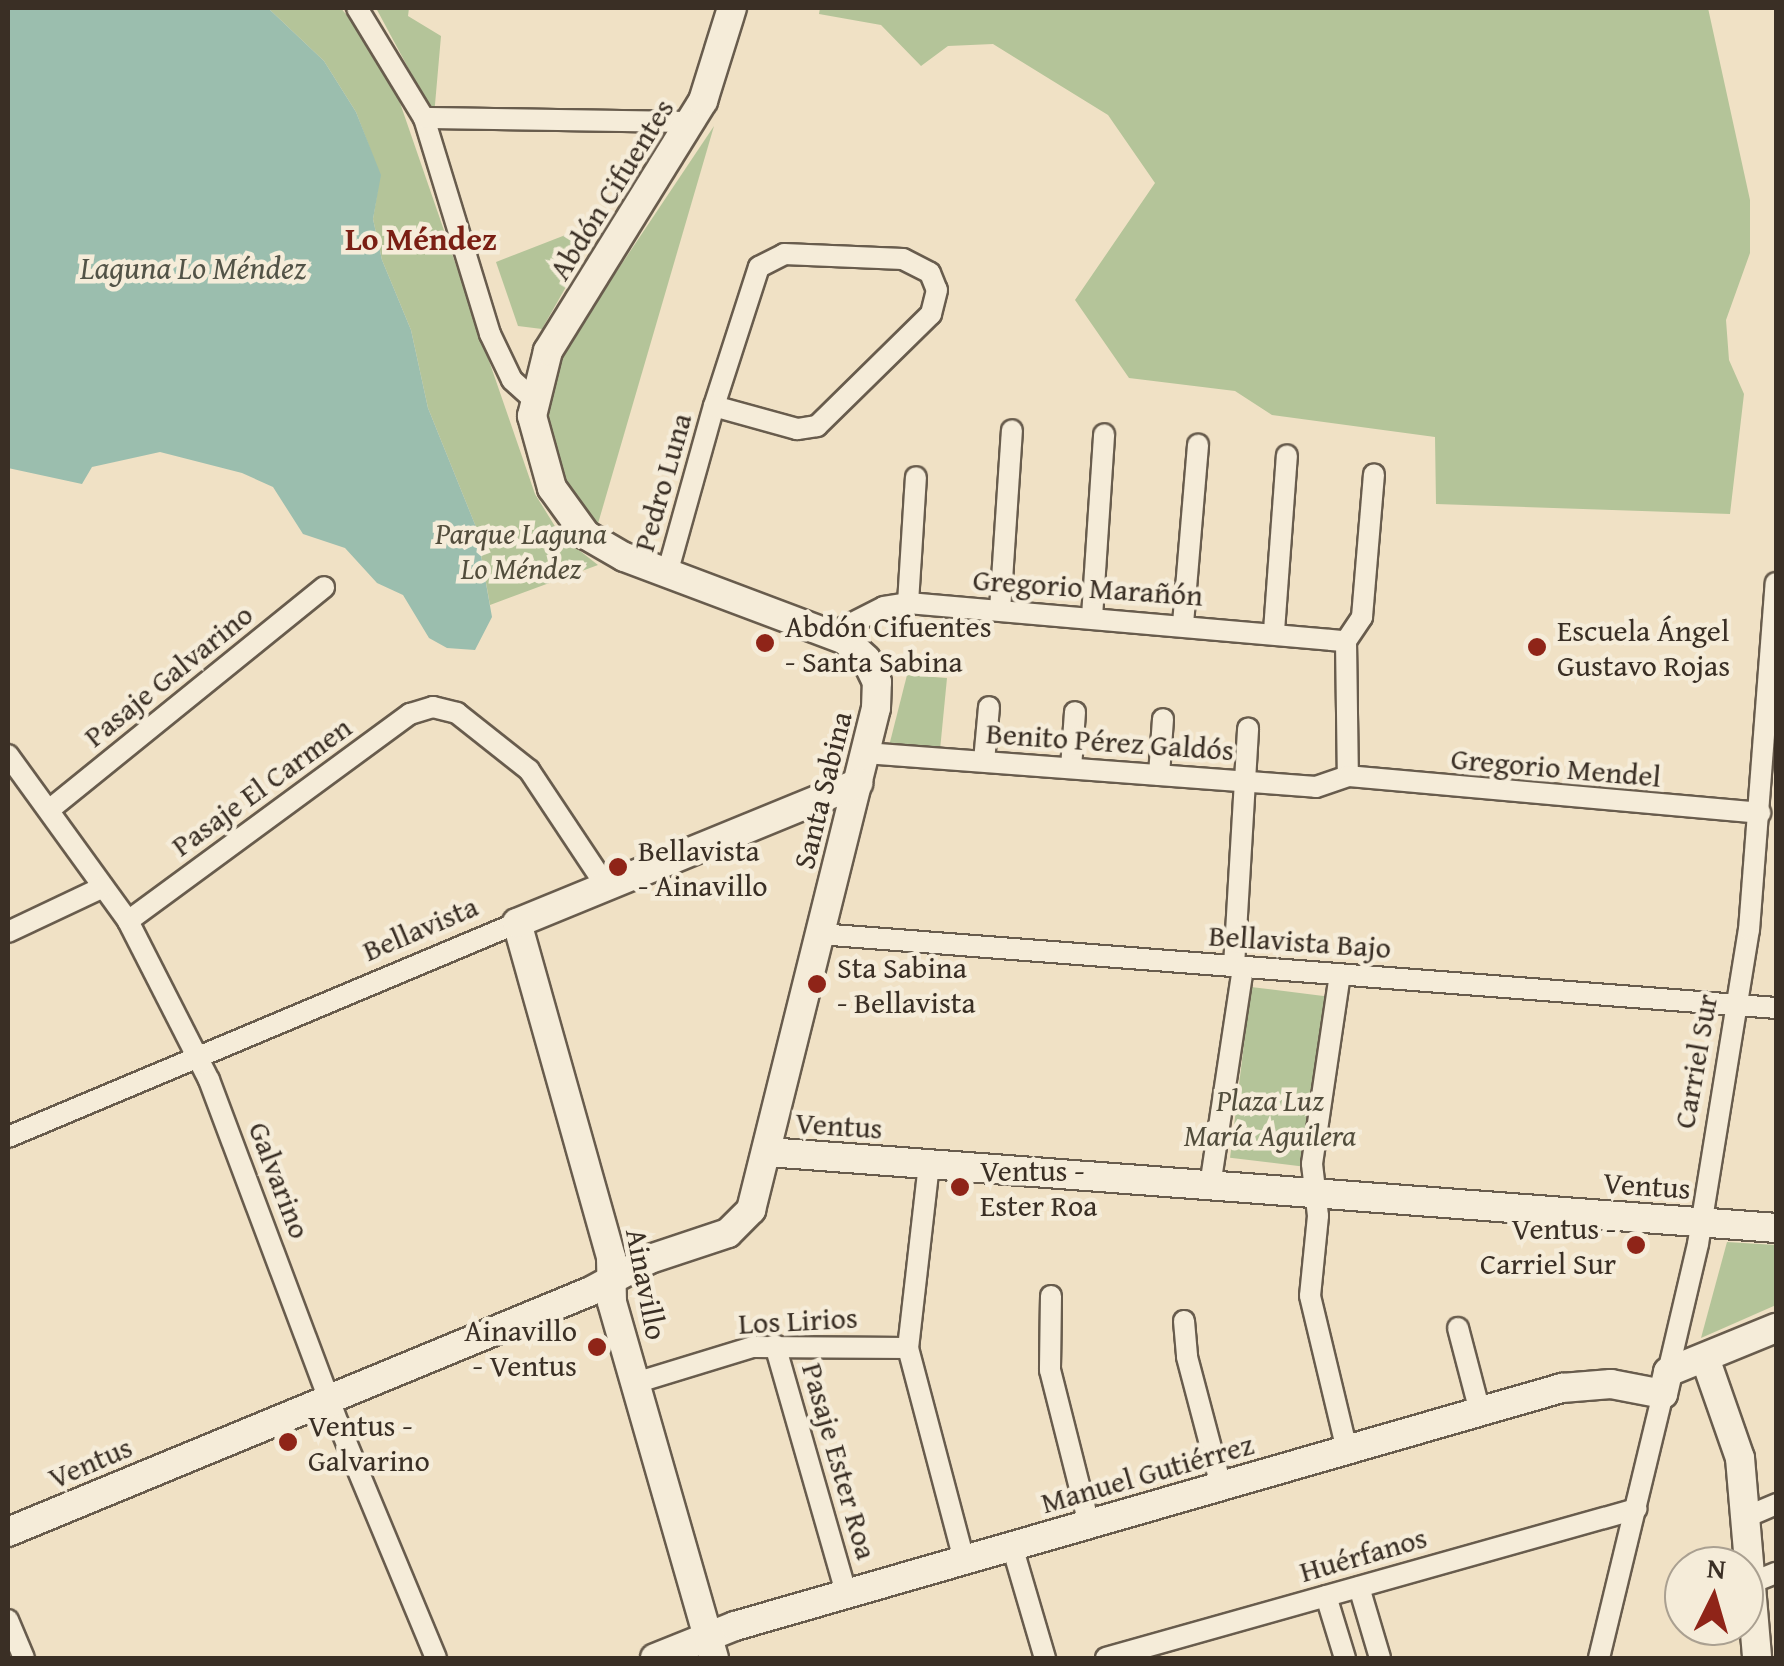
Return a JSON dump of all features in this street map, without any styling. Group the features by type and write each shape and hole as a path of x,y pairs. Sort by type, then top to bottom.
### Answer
{"street":[{"path":"357,8 424,118 490,334 512,380 533,399"},
{"name":"Abdón Cifuentes","path":"533,399 548,351 692,122 720,57 732,8"},
{"path":"424,118 692,122"},
{"name":"Pedro Luna","path":"666,574 714,406 754,275 765,260 784,254 903,259 930,273 937,290 931,314 816,426 796,429 714,406"},
{"name":"Santa Sabina","path":"533,399 544,469 573,521 602,546 666,574 831,634 861,652 877,682 865,753 768,1152"},
{"path":"1000,610 1012,430"},
{"path":"1092,617 1104,434"},
{"path":"1183,624 1198,445"},
{"path":"1274,631 1288,454"},
{"path":"1348,776 1346,641 1362,618 1374,475"},
{"path":"908,603 916,477"},
{"name":"Carriel Sur","path":"1599,1658 1701,1222 1738,1004 1766,803 1776,583"},
{"name":"Pasaje Galvarino","path":"49,810 324,587"},
{"name":"Gregorio Marañón","path":"831,634 884,607 908,603 1274,631 1346,641"},
{"name":"Pasaje El Carmen","path":"128,920 410,714 433,706 456,713 529,770 606,886"},
{"path":"984,761 989,706"},
{"path":"1070,768 1076,712"},
{"path":"1158,774 1162,719"},
{"path":"1210,1186 1238,966 1248,728"},
{"name":"Benito Pérez Galdós","path":"865,753 1322,786 1348,776"},
{"name":"Galvarino","path":"8,755 15,781 49,810 128,920 197,1058 436,1658"},
{"name":"Gregorio Mendel","path":"1348,776 1766,803"},
{"name":"Bellavista","path":"8,1137 858,783"},
{"path":"8,932 103,887"},
{"name":"Ainavillo","path":"517,922 611,1257 612,1280 635,1383 710,1648"},
{"name":"Bellavista Bajo","path":"819,934 1776,1008"},
{"path":"1340,974 1312,1164 1311,1315 1347,1450"},
{"name":"Ventus","path":"8,1532 742,1224 768,1152 1776,1228"},
{"path":"929,1164 908,1348 964,1560"},
{"path":"1051,1296 1050,1370 1090,1524"},
{"path":"1184,1321 1187,1358 1221,1486"},
{"path":"1458,1328 1480,1412"},
{"name":"Manuel Gutiérrez","path":"655,1658 710,1648 846,1594 1480,1412 1592,1383 1666,1383 1705,1358 1776,1328"},
{"name":"Los Lirios","path":"635,1383 775,1345 908,1348"},
{"name":"Pasaje Ester Roa","path":"775,1345 846,1594"},
{"path":"1705,1358 1737,1441 1746,1518 1754,1546"},
{"path":"1746,1518 1776,1504"},
{"name":"Huérfanos","path":"1106,1658 1636,1509"},
{"path":"1012,1546 1045,1658"},
{"path":"1359,1586 1380,1658"},
{"path":"1326,1596 1345,1658"},
{"path":"8,1620 24,1658"}],"green space":[{"name":"Parque Laguna Lo Méndez","path":"268,8 341,8 389,71 535,494 561,536 598,565 490,605 476,527 428,408 411,330 382,260 373,219 380,175 356,112 324,61"},
{"path":"376,8 409,8 408,16 441,36 434,116"},
{"path":"820,8 1708,8 1750,200 1750,253 1726,320 1729,360 1744,394 1730,514 1436,504 1435,437 1272,415 1235,391 1129,378 1075,300 1155,183 1108,115 993,44 948,46 921,66 881,25 819,14"},
{"path":"714,126 597,527 576,503 554,454 546,395 556,362"},
{"path":"604,220 542,329 518,326 496,262"},
{"path":"907,675 947,678 940,750 889,746"},
{"name":"Plaza Luz María Aguilera","path":"1251,987 1327,996 1306,1167 1230,1158"},
{"path":"1727,1242 1776,1245 1776,1305 1701,1338"}],"water":[{"name":"Laguna Lo Méndez","path":"8,8 268,8 324,61 356,112 381,175 373,219 382,260 411,330 428,408 476,527 492,617 475,650 447,648 429,638 403,595 377,583 345,548 303,534 273,487 242,473 160,452 92,467 82,484 8,468"}],"place":[{"name":"Abdón Cifuentes - Santa Sabina","path":"765,643"},
{"name":"Escuela Ángel Gustavo Rojas","path":"1537,647"},
{"name":"Bellavista - Ainavillo","path":"618,867"},
{"name":"Sta Sabina - Bellavista","path":"817,984"},
{"name":"Ventus - Ester Roa","path":"960,1187"},
{"name":"Ventus - Carriel Sur","path":"1636,1245"},
{"name":"Ainavillo - Ventus","path":"597,1347"},
{"name":"Ventus - Galvarino","path":"288,1442"}],"district":[{"name":"Lo Méndez","path":"421,239"}]}
